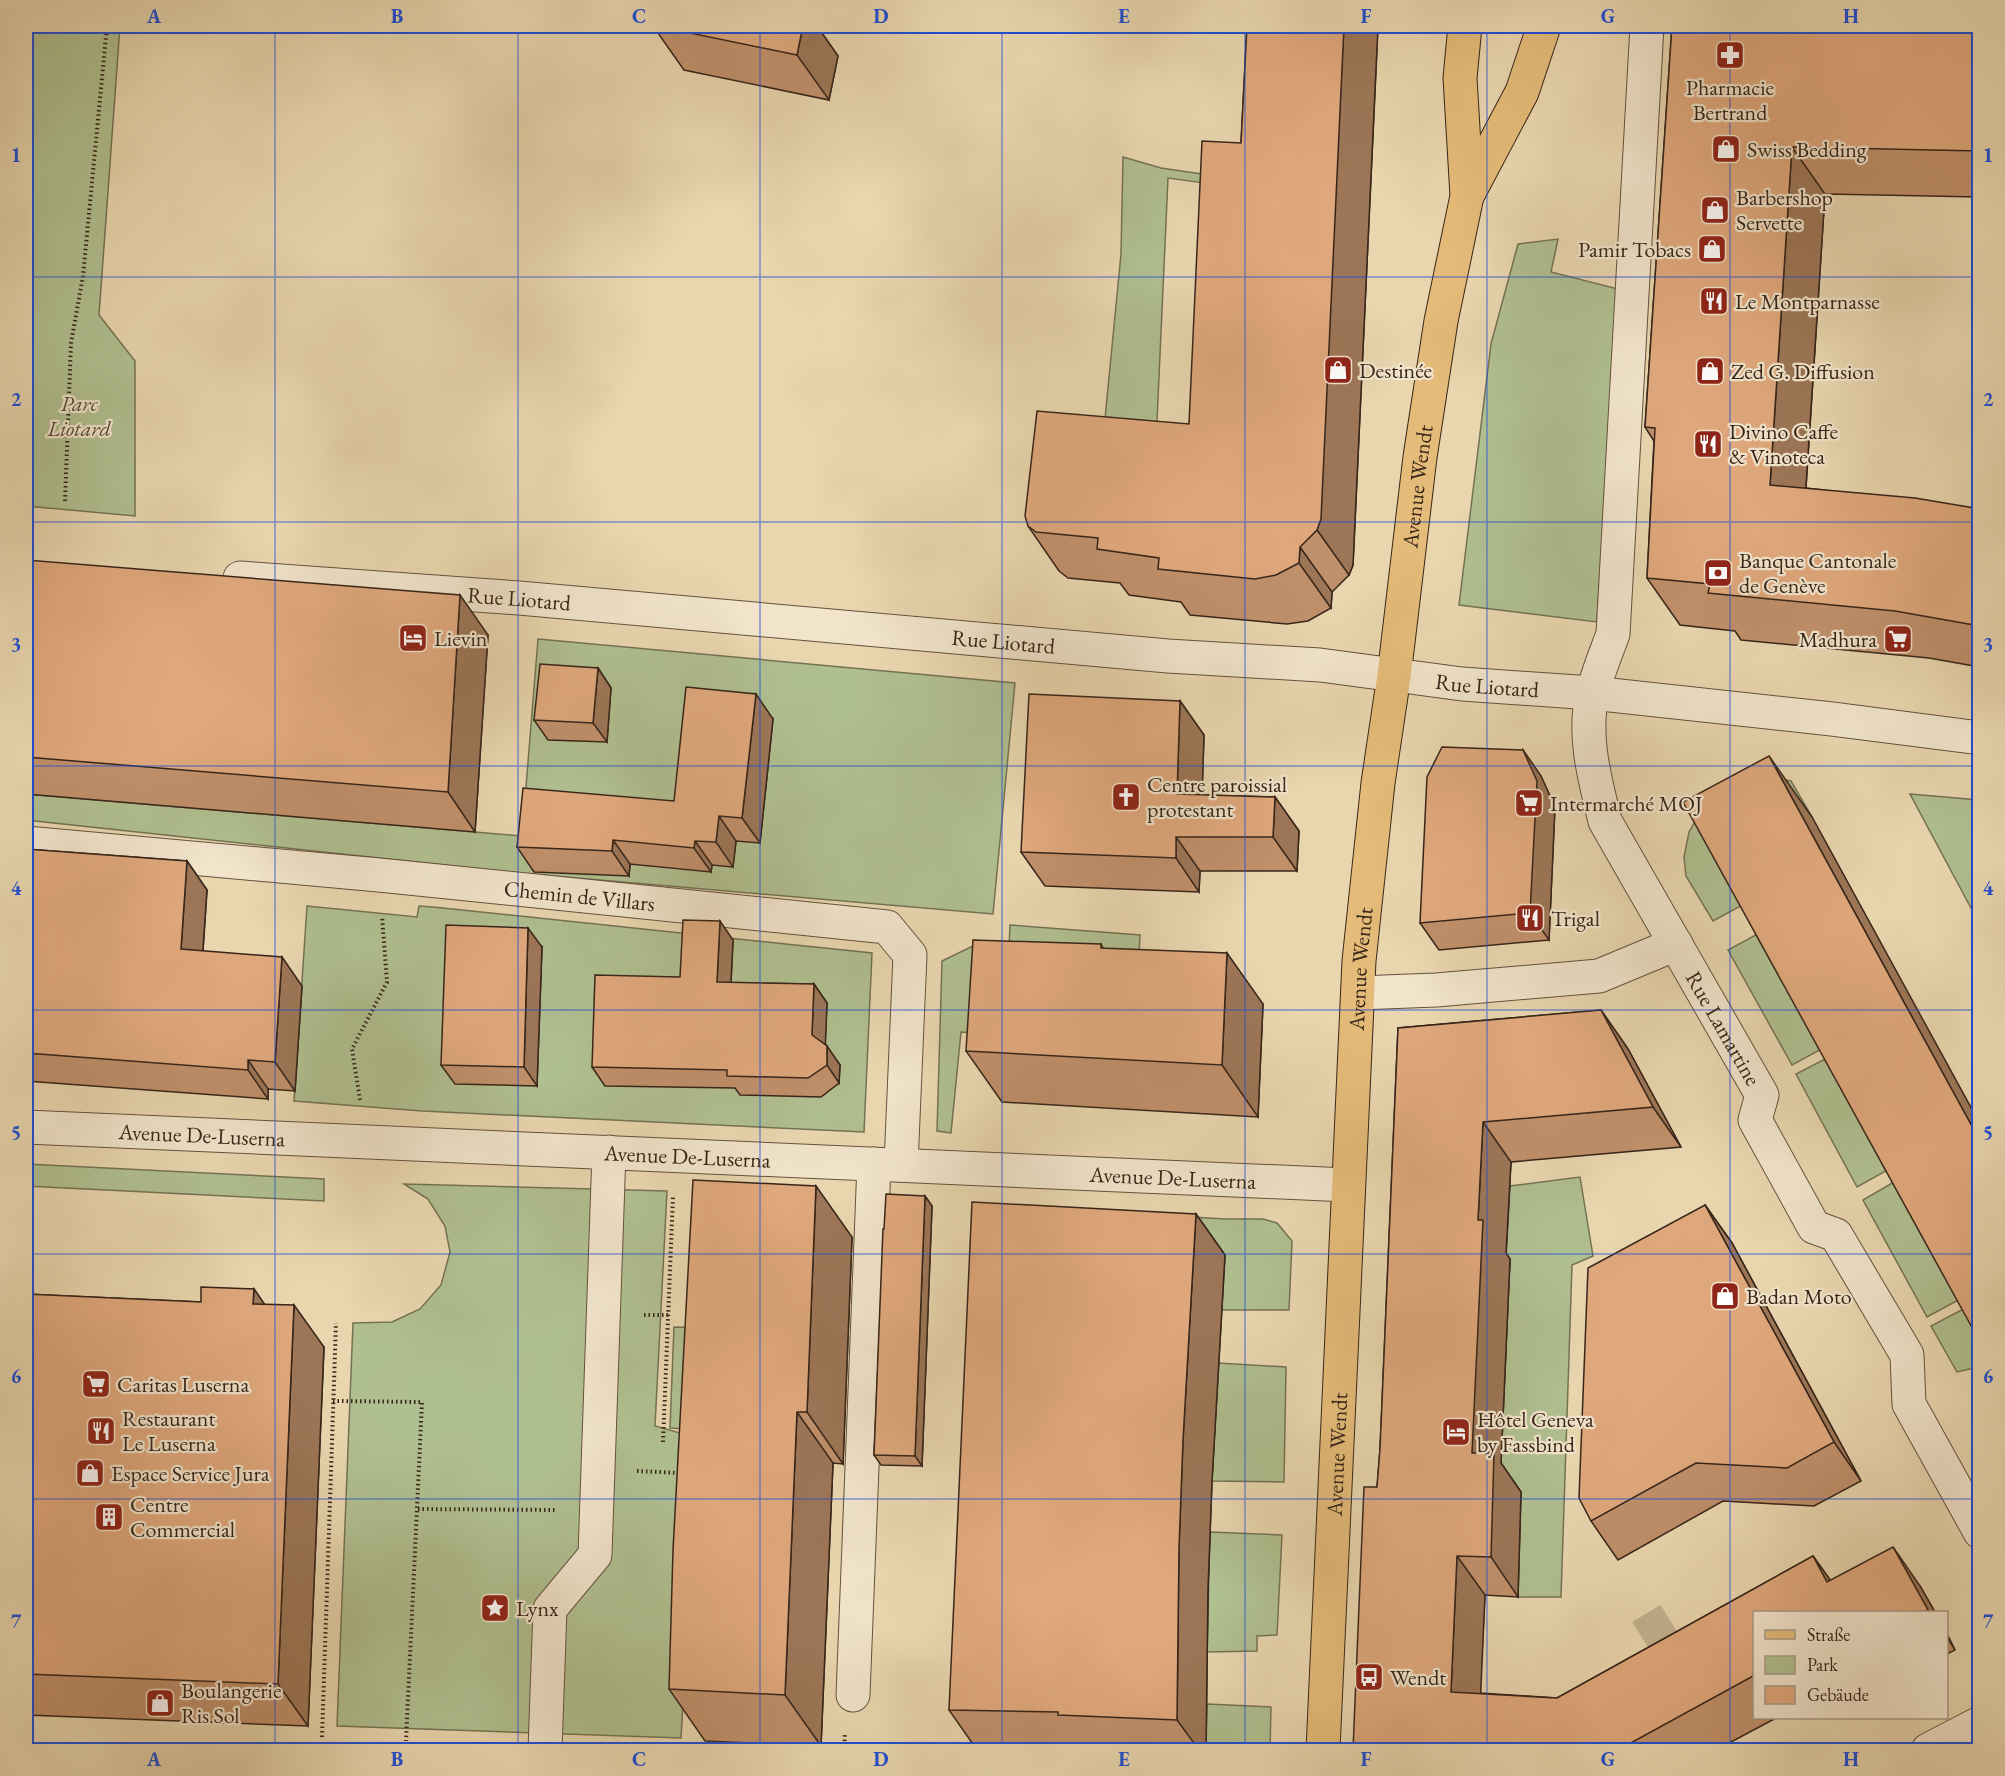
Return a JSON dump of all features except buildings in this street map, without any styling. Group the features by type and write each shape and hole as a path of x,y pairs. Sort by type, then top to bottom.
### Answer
{"main road":[{"name":"Avenue Wendt","path":"1323,1750 1359,961 1378,783 1394,676 1418,471 1441,321 1467,196 1460,78 1465,26"},
{"name":"Avenue Wendt","path":"1467,196 1522,92 1544,26"}],"street":[{"name":"Rue Lamartine","path":"1647,26 1613,634 1592,693 1589,734 1594,778 1605,821 1762,1095 1755,1120 1814,1227 1836,1234 1907,1355 1910,1404 1980,1532"},
{"name":"Rue Liotard","path":"213,576 519,598 1168,656 1320,665 1462,684 1592,693 1832,719 1980,738"},
{"name":"Chemin de Villars","path":"26,843 379,875 887,927 910,955 888,1165 853,1695"},
{"path":"1358,993 1436,990 1599,976 1676,944"},
{"name":"Avenue De-Luserna","path":"26,1127 1348,1185"},
{"path":"545,1750 550,1609 595,1555 609,1152"},
{"path":"1928,1750 1980,1724"}],"path":[{"path":"65,501 71,343 83,276 107,26"},
{"path":"360,1102 352,1048 387,982 382,915"},
{"path":"663,1442 674,1186"},
{"path":"322,1737 336,1323"},
{"path":"333,1401 422,1402 406,1741"},
{"path":"597,1470 692,1473"},
{"path":"418,1509 597,1510"}],"green space":[{"name":"Parc Liotard","path":"26,26 120,26 99,315 135,361 135,516 26,506"},
{"path":"1123,157 1161,168 1235,179 1234,187 1168,178 1155,465 1101,460 1121,254"},
{"path":"1558,239 1551,272 1618,289 1597,622 1459,605 1491,344 1518,244"},
{"path":"538,639 1015,683 993,914 519,873 26,820 26,794 522,836"},
{"path":"1770,777 1791,781 1812,817 1748,902 1713,921 1686,876 1684,857 1689,832 1704,806"},
{"path":"1910,794 1979,800 1979,923"},
{"path":"307,906 417,917 419,906 433,907 872,953 864,1132 422,1111 294,1101"},
{"path":"1010,925 1140,935 1137,996 1006,1035 961,1032 951,1133 937,1131 942,961 979,943 1009,948"},
{"path":"1763,931 1827,1046 1792,1065 1728,950"},
{"path":"1831,1056 1893,1167 1857,1187 1796,1074"},
{"path":"26,1164 324,1179 324,1201 26,1186"},
{"path":"1580,1177 1593,1256 1572,1265 1561,1597 1518,1597 1499,1492 1510,1260 1506,1259 1510,1186"},
{"path":"1899,1179 1964,1297 1927,1317 1863,1200"},
{"path":"404,1184 667,1191 655,1426 698,1438 681,1738 337,1726 353,1323 392,1322 420,1309 441,1285 450,1252 445,1226 428,1199"},
{"path":"1102,1212 1263,1219 1277,1223 1292,1241 1289,1310 1221,1310"},
{"path":"1969,1306 1979,1325 1979,1367 1957,1372 1931,1326"},
{"path":"674,1327 723,1328 718,1431 670,1428"},
{"path":"1218,1363 1286,1367 1284,1482 1212,1481"},
{"path":"1210,1532 1282,1535 1277,1635 1257,1636 1257,1651 1207,1652"},
{"path":"1207,1704 1271,1707 1270,1750 1206,1750"}],"tunnel":[{"path":"1641,1636 1672,1617"}],"place":[{"name":"Pharmacie Bertrand","path":"1730,55"},
{"name":"Swiss Bedding","path":"1726,149"},
{"name":"Barbershop Servette","path":"1715,210"},
{"name":"Pamir Tobacs","path":"1712,249"},
{"name":"Le Montparnasse","path":"1714,301"},
{"name":"Destinée","path":"1338,370"},
{"name":"Zed G. Diffusion","path":"1710,371"},
{"name":"Divino Caffe & Vinoteca","path":"1708,444"},
{"name":"Banque Cantonale de Genève","path":"1718,573"},
{"name":"Lievin","path":"413,638"},
{"name":"Madhura","path":"1898,639"},
{"name":"Centre paroissial protestant","path":"1126,797"},
{"name":"Intermarché MOJ","path":"1529,803"},
{"name":"Trigal","path":"1530,918"},
{"name":"Badan Moto","path":"1725,1296"},
{"name":"Caritas Luserna","path":"96,1384"},
{"name":"Restaurant Le Luserna","path":"101,1431"},
{"name":"Hôtel Geneva by Fassbind","path":"1456,1432"},
{"name":"Espace Service Jura","path":"90,1473"},
{"name":"Centre Commercial","path":"109,1517"},
{"name":"Lynx","path":"495,1608"},
{"name":"Wendt","path":"1369,1677"},
{"name":"Boulangerie Ris Sol","path":"160,1703"}]}
